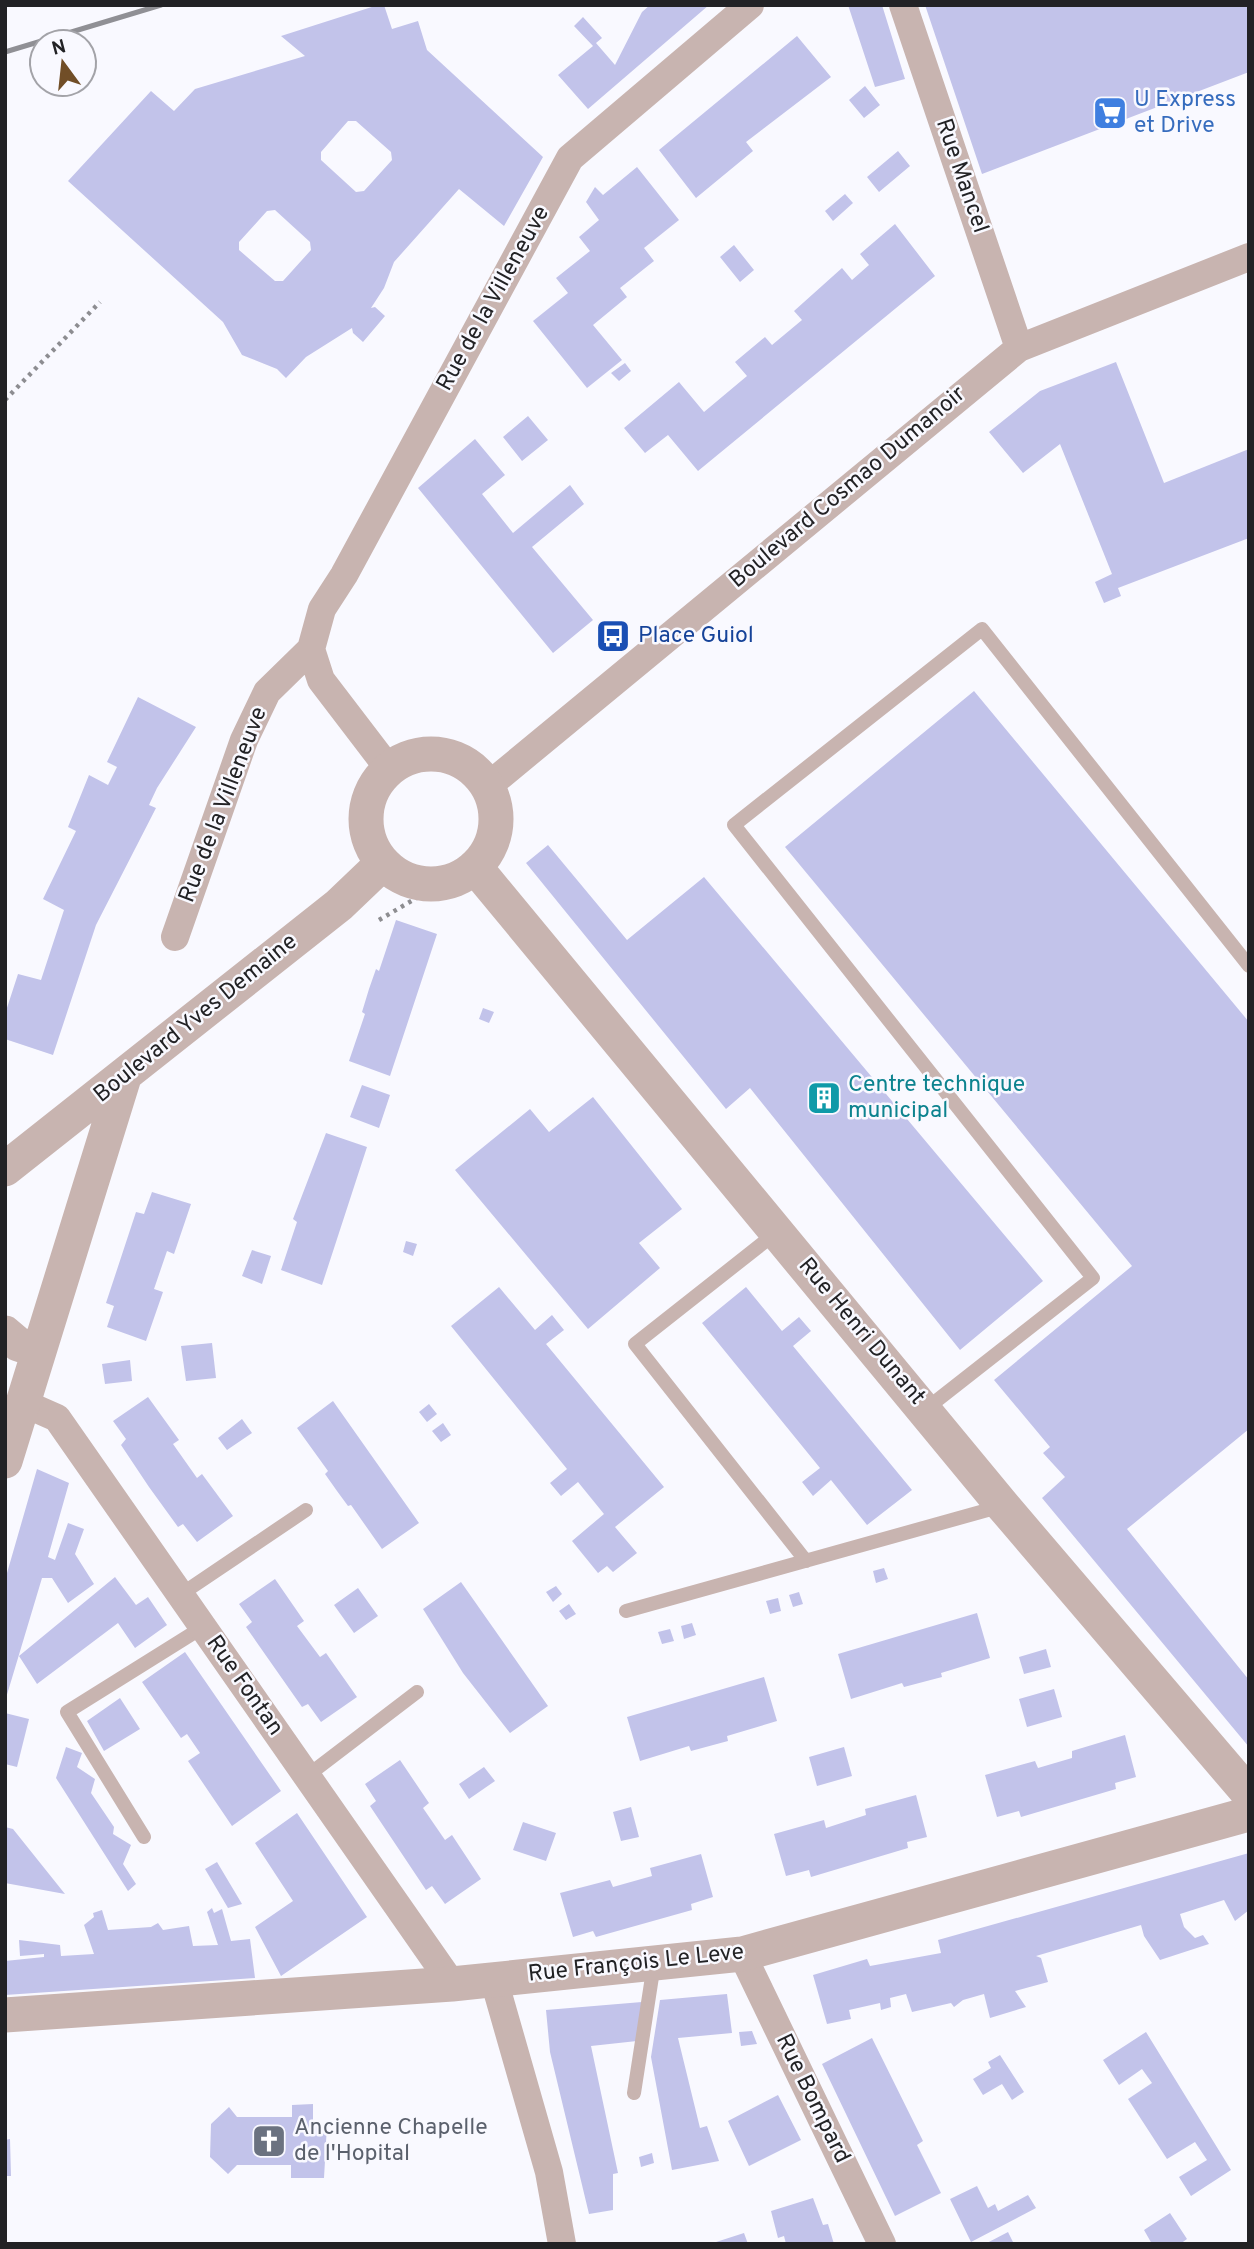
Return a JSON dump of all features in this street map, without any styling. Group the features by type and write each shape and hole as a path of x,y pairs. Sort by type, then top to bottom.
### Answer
{"street":[{"name":"Rue de la Villeneuve","path":"175,937 244,740 267,692 311,649 322,608 570,158 750,5"},
{"name":"Rue Mancel","path":"902,5 1019,348"},
{"name":"Boulevard Cosmao Dumanoir","path":"488,786 1019,348 1249,257"},
{"path":"311,649 321,680 389,769"},
{"path":"423,754 461,760 488,786 495,802 495,828 487,853 475,867 460,877 442,883 405,879 383,863 368,837 366,819 372,791 389,769 405,759 423,754"},
{"name":"Boulevard Yves Demaine","path":"5,1169 338,905 383,863"},
{"name":"Rue Henri Dunant","path":"475,867 926,1409 1003,1506 1249,1794"},
{"path":"5,1461 124,1077"},
{"path":"5,1333 18,1345 39,1351"},
{"name":"Rue Fontan","path":"23,1404 57,1418 452,1984"},
{"name":"Rue François Le Leve","path":"5,2015 452,1984 742,1954 1249,1814"},
{"name":"Rue Bompard","path":"742,1954 882,2244"},
{"path":"494,1980 550,2172 562,2244"}],"lane":[{"path":"926,1409 1093,1278 734,825 982,629 1249,966"},
{"path":"777,1232 635,1344 806,1561"},
{"path":"626,1611 1003,1506"},
{"path":"180,1595 306,1510"},
{"path":"144,1837 67,1712 203,1627"},
{"path":"307,1776 416,1692"},
{"path":"634,2093 654,1963"}],"path":[{"path":"5,400 100,302"}],"building":[{"path":"384,5 392,29 418,21 427,50 543,157 504,226 459,189 394,262 384,288 371,308 375,307 385,316 363,342 353,333 352,328 306,357 286,378 277,369 242,355 223,322 68,181 151,91 174,111 195,89 305,56 281,36","holes":["348,121 356,121 391,152 392,160 364,191 356,192 321,160 321,152","275,210 310,242 311,250 283,281 275,281 239,250 239,242 267,211"]},
{"path":"650,5 709,5 588,109 558,75 593,46 574,26 583,17 602,38 596,43 615,65 642,12"},
{"path":"848,5 882,5 905,79 875,87"},
{"path":"925,5 1249,5 1249,72 982,174"},
{"path":"797,36 831,77 746,142 753,151 696,198 659,150"},
{"path":"865,86 880,105 864,118 849,100"},
{"path":"898,151 910,166 879,192 867,177"},
{"path":"637,167 679,220 644,248 654,261 620,288 627,297 593,325 622,360 587,388 533,321 568,293 556,278 590,251 579,237 599,220 586,202 595,187 603,195"},
{"path":"845,194 853,203 833,221 825,211"},
{"path":"895,224 935,276 698,471 668,435 645,453 624,428 679,382 704,412 747,376 735,362 765,337 772,345 802,320 794,311 842,268 852,280 869,265 860,254"},
{"path":"734,245 754,270 740,282 720,257"},
{"path":"1116,362 1164,483 1249,449 1249,538 1118,588 1121,596 1104,603 1095,582 1112,574 1060,444 1023,473 989,432 1040,391"},
{"path":"625,363 631,371 619,381 611,373"},
{"path":"528,416 548,440 522,461 503,437"},
{"path":"475,439 505,475 482,494 513,533 570,485 584,504 532,547 593,620 553,653 418,488"},
{"path":"974,691 1249,1022 1249,1429 1127,1529 1249,1680 1249,1747 1042,1498 1065,1477 1043,1453 1050,1447 994,1380 1132,1266 785,847"},
{"path":"138,697 196,727 157,788 149,805 156,808 96,925 53,1055 5,1039 5,1014 18,974 41,980 64,910 43,899 76,831 68,827 89,775 108,785 117,767 107,762"},
{"name":"Centre technique municipal","path":"548,845 627,940 704,877 1043,1281 960,1350 750,1088 726,1109 526,863"},
{"path":"396,920 437,934 390,1076 349,1061 365,1014 362,1012 369,989 376,969 379,971"},
{"path":"483,1008 494,1012 489,1023 479,1019"},
{"path":"362,1085 390,1095 379,1128 350,1117"},
{"path":"593,1097 682,1209 639,1243 660,1268 588,1329 455,1170 530,1109 549,1132"},
{"path":"326,1133 367,1147 322,1285 281,1270 297,1222 293,1219"},
{"path":"152,1192 191,1204 174,1254 167,1251 154,1289 163,1292 146,1341 107,1327 114,1306 106,1303 136,1212 144,1214"},
{"path":"406,1241 417,1244 413,1256 403,1252"},
{"path":"252,1250 271,1256 262,1284 242,1276"},
{"path":"499,1287 535,1330 552,1315 564,1330 546,1344 664,1487 615,1527 637,1553 613,1572 607,1566 598,1573 572,1541 604,1514 578,1482 561,1496 550,1483 567,1469 451,1326"},
{"path":"746,1287 782,1331 799,1317 811,1331 793,1346 912,1490 867,1525 831,1480 813,1496 802,1482 820,1468 702,1323"},
{"path":"212,1343 216,1378 186,1381 181,1346"},
{"path":"130,1360 132,1381 105,1384 102,1364"},
{"path":"148,1397 179,1440 173,1444 197,1478 202,1474 233,1516 197,1542 183,1524 178,1527 121,1445 126,1439 113,1421"},
{"path":"333,1401 419,1523 382,1549 325,1474 328,1471 297,1428"},
{"path":"429,1404 437,1414 427,1422 419,1412"},
{"path":"242,1419 252,1433 227,1450 218,1438"},
{"path":"443,1423 451,1435 441,1442 432,1431"},
{"path":"37,1469 69,1483 48,1557 55,1560 68,1523 84,1529 75,1554 94,1584 68,1603 52,1578 42,1578 6,1698 5,1580"},
{"path":"884,1568 888,1579 876,1583 873,1571"},
{"path":"115,1577 136,1605 148,1597 167,1625 135,1648 118,1623 37,1684 19,1656"},
{"path":"275,1579 304,1621 297,1626 320,1657 326,1653 357,1697 321,1722 308,1704 302,1707 246,1627 252,1622 239,1604"},
{"path":"461,1582 548,1706 510,1733 463,1673 423,1609"},
{"path":"556,1586 562,1594 553,1602 546,1592"},
{"path":"358,1588 378,1616 354,1633 334,1605"},
{"path":"799,1592 803,1604 793,1607 789,1595"},
{"path":"778,1598 781,1611 770,1614 766,1601"},
{"path":"569,1604 576,1614 566,1620 559,1611"},
{"path":"977,1613 990,1658 941,1673 942,1677 904,1687 902,1683 851,1699 838,1654"},
{"path":"692,1623 696,1635 684,1639 681,1626"},
{"path":"670,1629 674,1641 662,1644 658,1632"},
{"path":"1046,1649 1051,1667 1024,1674 1019,1657"},
{"path":"185,1652 281,1791 232,1826 188,1761 200,1753 187,1734 181,1738 142,1682"},
{"path":"764,1677 777,1721 727,1736 728,1741 691,1751 689,1746 640,1761 627,1717"},
{"path":"1054,1689 1062,1717 1027,1727 1019,1699"},
{"path":"120,1698 140,1729 104,1751 87,1721"},
{"path":"5,1713 29,1719 17,1767 5,1764"},
{"path":"1125,1735 1136,1777 1115,1783 1116,1789 1021,1817 1019,1811 997,1817 985,1775 1035,1761 1038,1768 1072,1758 1072,1751"},
{"path":"66,1747 82,1753 77,1767 95,1779 91,1793 114,1827 113,1834 131,1845 123,1864 136,1884 128,1891 56,1778"},
{"path":"844,1747 852,1776 817,1786 809,1757"},
{"path":"400,1760 429,1803 423,1808 445,1840 452,1835 481,1879 445,1904 432,1886 426,1890 370,1806 376,1801 365,1784"},
{"path":"484,1767 495,1781 469,1799 459,1784"},
{"path":"916,1795 927,1837 907,1842 908,1848 811,1877 809,1870 786,1876 774,1834 824,1820 826,1828 866,1815 865,1809"},
{"path":"631,1807 639,1837 621,1841 613,1812"},
{"path":"297,1813 367,1917 281,1976 255,1927 293,1901 255,1843"},
{"path":"523,1822 556,1833 546,1861 513,1850"},
{"path":"5,1827 13,1829 65,1894 5,1883"},
{"path":"1249,1853 1249,1910 1235,1921 1224,1900 1180,1914 1184,1927 1195,1938 1203,1935 1209,1944 1160,1960 1144,1936 1141,1925 1036,1956 1041,1958 1048,1982 1015,1991 1026,2007 990,2018 984,1994 963,2000 954,2007 951,2003 912,2012 906,1994 890,1998 891,2007 881,2010 880,2003 849,2010 851,2019 827,2024 813,1975 867,1959 870,1966 941,1953 938,1940"},
{"path":"701,1854 713,1897 691,1904 692,1910 596,1937 593,1931 573,1937 560,1893 610,1880 613,1887 652,1876 650,1868"},
{"path":"217,1862 242,1904 228,1908 205,1869"},
{"path":"212,1908 214,1913 222,1909 231,1941 250,1939 255,1978 5,1995 5,1961 44,1957 44,1954 20,1956 19,1940 60,1945 61,1956 94,1954 84,1925 94,1917 93,1913 102,1910 108,1930 151,1927 158,1923 163,1930 189,1926 193,1946 218,1945 207,1912"},
{"path":"727,1994 732,2033 678,2038 700,2128 707,2126 719,2161 672,2170 651,2057 660,2000"},
{"path":"642,2002 637,2041 591,2046 618,2173 613,2174 613,2210 589,2214 550,2052 546,2010"},
{"path":"752,2031 757,2044 741,2046 739,2032"},
{"path":"1146,2032 1231,2170 1191,2196 1179,2177 1207,2160 1195,2142 1167,2159 1128,2099 1152,2083 1142,2069 1119,2085 1103,2060"},
{"path":"872,2038 923,2141 917,2145 941,2193 895,2216 822,2064"},
{"path":"1000,2055 1024,2092 1012,2100 1002,2084 983,2095 973,2079 991,2068 988,2062"},
{"path":"778,2095 801,2140 749,2166 728,2121"},
{"name":"Ancienne Chapelle de l'Hopital","path":"313,2104 313,2125 327,2125 324,2178 291,2178 291,2165 237,2165 228,2174 210,2157 211,2124 229,2107 237,2117 292,2117 292,2105"},
{"path":"10,2139 11,2176 5,2176 5,2140"},
{"path":"652,2153 654,2163 641,2167 639,2157"},
{"path":"977,2186 988,2208 995,2204 998,2211 1028,2195 1036,2208 971,2242 950,2199"},
{"path":"813,2198 823,2225 828,2224 834,2244 786,2244 784,2236 778,2238 771,2211"},
{"path":"1170,2213 1187,2239 1180,2244 1152,2244 1144,2230"},
{"path":"1008,2232 1014,2244 985,2244"},
{"path":"744,2233 748,2244 713,2244 713,2243"}],"railway":[{"path":"5,52 161,5"}],"place":[{"name":"U Express et Drive","path":"1110,113"},
{"name":"Place Guiol","path":"613,636"},
{"name":"Centre technique municipal","path":"824,1098"},
{"name":"Ancienne Chapelle de l'Hopital","path":"269,2141"}]}
